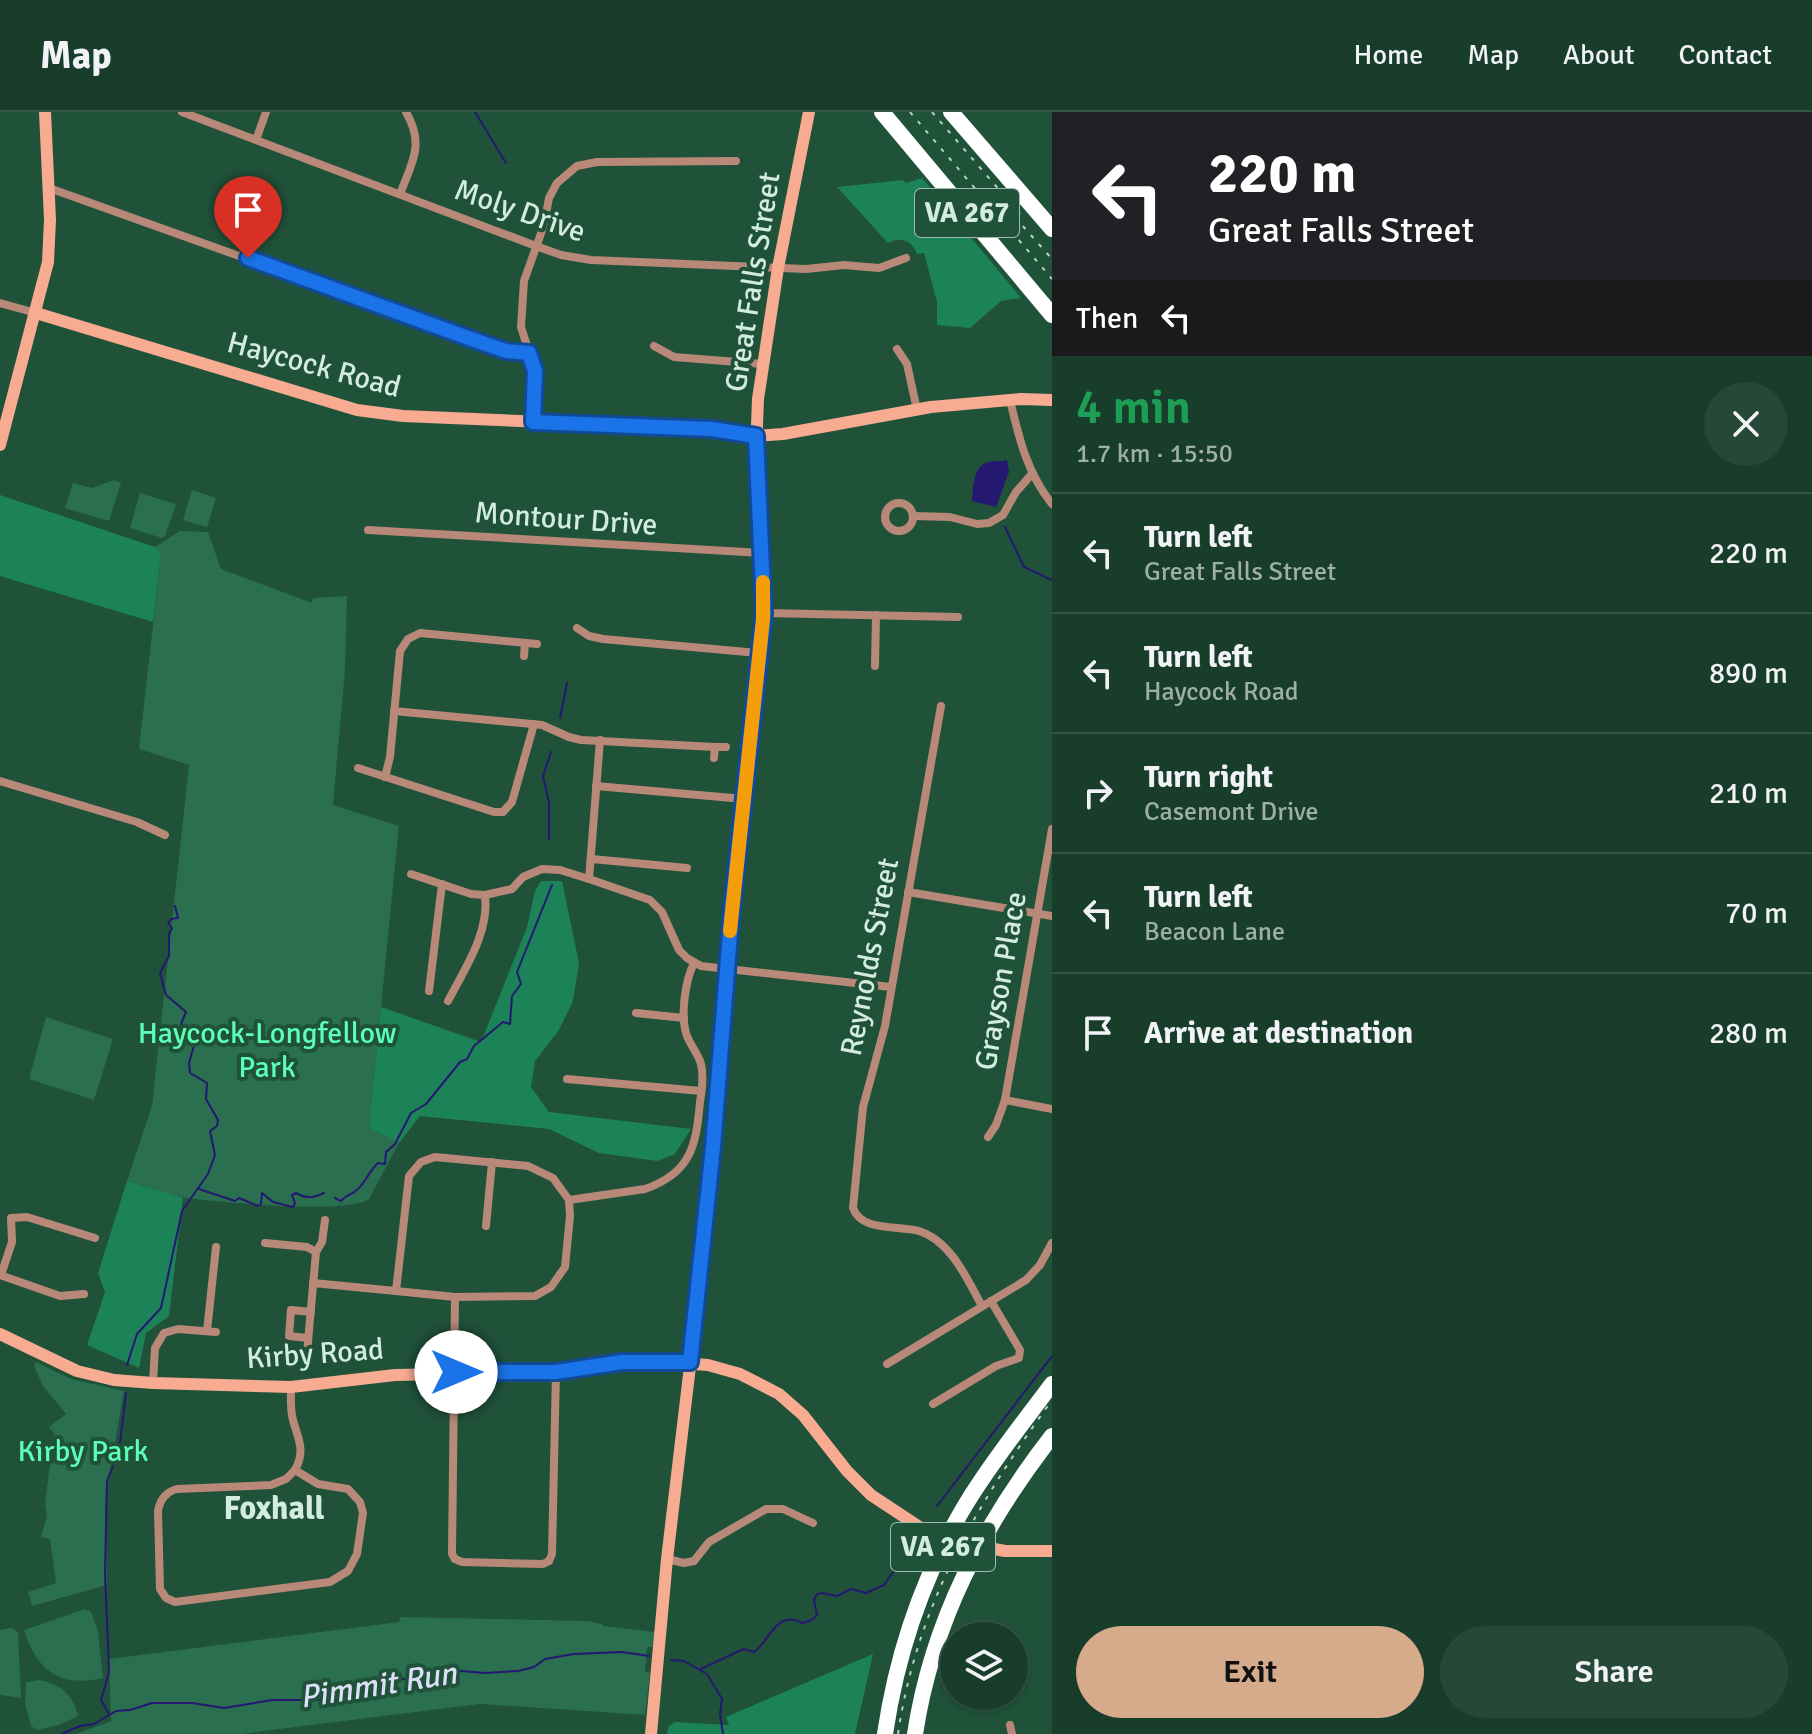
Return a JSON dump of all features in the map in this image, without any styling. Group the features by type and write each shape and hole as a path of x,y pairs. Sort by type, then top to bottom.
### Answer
{"highway":[{"name":"VA 267","path":"882,112 1052,315"},
{"path":"893,112 1052,302"},
{"path":"951,112 1052,229"},
{"name":"VA 267","path":"885,1734 905,1644 938,1556 972,1494 1052,1384"},
{"name":"VA 267","path":"915,1734 936,1644 964,1573 1007,1497 1052,1436"}],"main road":[{"path":"0,445 4,412 36,313 48,262 49,188 45,112"},
{"name":"Great Falls Street","path":"651,1734 667,1559 713,1147 727,969 764,613 756,436 763,364 778,268 809,112"},
{"name":"Haycock Road","path":"36,313 357,410 403,416 712,429 756,436 805,431 917,410 1010,400 1052,400"},
{"name":"Kirby Road","path":"0,1334 77,1371 114,1380 153,1383 291,1387 395,1375 556,1372 622,1362 690,1362 740,1374 779,1394 803,1415 847,1471 871,1495 921,1528 962,1542 1005,1551 1052,1551"}],"street":[{"name":"Moly Drive","path":"182,112 561,255 591,260 806,269 844,265 879,268 906,258"},
{"path":"256,140 266,112"},
{"path":"400,194 417,143 415,129 406,112"},
{"path":"533,422 535,371 521,327 522,297 552,190 562,176 577,166 597,162 736,161"},
{"path":"49,188 474,340 506,351 529,353"},
{"name":"Haycock Road","path":"0,303 36,313"},
{"path":"654,346 674,357 763,364"},
{"path":"897,349 907,364 917,410"},
{"path":"1010,400 1031,475 1052,504"},
{"path":"913,516 989,523 1003,515 1016,492 1031,475"},
{"name":"Montour Drive","path":"368,530 762,553"},
{"path":"764,613 958,617"},
{"path":"875,666 876,615"},
{"path":"577,628 589,636 603,639 758,653"},
{"path":"385,777 390,757 400,651 408,639 415,634 537,644"},
{"path":"524,656 525,643"},
{"name":"Reynolds Street","path":"941,706 885,1026 861,1123 853,1208 857,1217 866,1223 919,1231 935,1239 952,1256 986,1304"},
{"path":"394,711 534,724 549,727 574,739 726,747"},
{"path":"358,768 494,812 503,812 512,802 534,724"},
{"path":"589,879 600,740"},
{"path":"714,758 715,747"},
{"path":"0,781 137,822 165,835"},
{"path":"596,786 744,799"},
{"name":"Grayson Place","path":"988,1137 1005,1100 1052,829"},
{"path":"592,859 687,868"},
{"path":"411,874 485,895 512,889 523,877 542,869 560,870 642,896 654,904 662,912 679,950 694,963 891,987"},
{"path":"429,991 442,884"},
{"path":"908,892 1052,916"},
{"path":"448,1001 475,947 486,911 485,895"},
{"path":"569,1200 645,1189 678,1172 684,1165 697,1136 701,1091 700,1062 687,1036 684,1018 694,963"},
{"path":"636,1013 684,1018"},
{"path":"567,1079 701,1091"},
{"path":"1005,1100 1052,1109"},
{"path":"313,1283 455,1297 528,1297 551,1287 565,1267 569,1200 559,1184 545,1172 528,1166 435,1157 421,1162 411,1171 402,1222 396,1291"},
{"path":"486,1226 492,1162"},
{"path":"84,1294 60,1296 0,1275 12,1242 11,1218 27,1217 95,1238"},
{"path":"307,1353 316,1252 322,1242 325,1220"},
{"path":"265,1243 307,1247 316,1252"},
{"path":"887,1364 1034,1273 1052,1243"},
{"path":"153,1383 155,1348 164,1333 178,1329 211,1331 216,1247"},
{"path":"455,1297 453,1561 551,1563 556,1372"},
{"path":"933,1404 996,1366 1019,1358 1020,1350 986,1304"},
{"path":"308,1338 289,1336 291,1310 311,1312"},
{"path":"291,1387 293,1420 301,1443 300,1461 286,1479 271,1485 177,1489 166,1494 160,1502 160,1589 166,1598 175,1602 297,1587 330,1582 348,1571 357,1554 363,1513 360,1502 348,1489 318,1484 295,1470"},
{"path":"667,1559 684,1563 694,1561 709,1542 766,1509 783,1509 813,1523"}],"green space":[{"path":"922,178 1021,298 1001,301 970,328 937,325 937,302 924,253 917,254 906,241 888,243 837,187 903,180 906,183"},
{"path":"114,480 121,483 109,521 65,508 73,483 92,488"},
{"path":"192,490 216,498 207,527 183,520"},
{"path":"140,493 176,504 162,538 130,528"},
{"path":"0,495 155,547 161,554 153,622 0,576"},
{"name":"Haycock-Longfellow Park","path":"180,531 208,532 221,569 312,603 313,598 347,596 345,670 333,805 399,826 369,1128 399,1143 369,1199 356,1204 310,1207 202,1200 171,1195 127,1181 152,1106 189,765 139,749 161,554 155,547"},
{"path":"541,881 562,881 579,963 573,1001 559,1030 535,1061 531,1087 549,1112 691,1129 675,1154 657,1161 599,1153 549,1129 420,1116 399,1143 369,1128 381,1007 481,1042 527,927 535,891"},
{"path":"46,1017 113,1039 94,1100 29,1079"},
{"path":"127,1181 183,1198 169,1316 146,1333 139,1368 87,1345 105,1292 98,1273"},
{"name":"Kirby Park","path":"36,1362 71,1379 124,1391 105,1500 107,1585 32,1606 28,1592 56,1583 50,1539 41,1537 47,1516 45,1504 54,1433 49,1427 66,1414 43,1386 34,1366"},
{"path":"85,1609 91,1612 98,1631 103,1678 63,1678 43,1666 24,1630"},
{"path":"400,1617 588,1621 603,1626 655,1632 653,1647 647,1647 645,1672 650,1673 645,1715 480,1704 241,1734 76,1734 111,1721 109,1659 399,1622"},
{"path":"12,1628 18,1632 21,1698 0,1695 0,1630"},
{"path":"873,1654 855,1734 667,1734 669,1726 675,1722 729,1725 726,1717"},
{"path":"39,1680 54,1684 65,1692 78,1716 37,1730 31,1726 25,1704 26,1682"}],"shaded area":[{"path":"1007,460 1009,472 996,507 972,501 978,469 988,462"}],"waterway":[{"path":"475,112 506,163"},
{"path":"1005,527 1024,567 1052,580"},
{"path":"560,718 567,683"},
{"path":"549,839 549,803 543,776 551,752"},
{"path":"335,1198 341,1201 355,1192 378,1163 385,1164 386,1152 395,1144 411,1113 426,1104 460,1062 467,1059 474,1046 503,1022 510,1024 512,996 521,984 517,972 552,885"},
{"path":"127,1365 137,1334 161,1308 182,1211 208,1174 215,1155 210,1131 217,1126 218,1120 206,1099 207,1083 190,1073 189,1063 196,1038 181,1024 186,1012 166,995 160,973 169,956 172,928 168,923 178,918 175,906"},
{"path":"199,1189 235,1201 239,1198 258,1206 262,1193 273,1202 293,1207 292,1195 296,1193 310,1197 324,1193"},
{"path":"937,1506 1052,1356"},
{"path":"109,1714 101,1700 109,1672 105,1574 107,1481 119,1451 126,1393"},
{"path":"701,1669 744,1649 754,1652 774,1628 786,1620 802,1623 812,1620 817,1615 814,1600 817,1594 837,1596 851,1589 866,1593 884,1585 903,1558 916,1552"},
{"name":"Pimmit Run","path":"62,1734 94,1724 116,1711 152,1703 192,1703 224,1708 272,1700 323,1700 376,1683 461,1671 518,1671 534,1667 545,1659 574,1654 622,1652 649,1656"},
{"name":"Pimmit Run","path":"671,1660 684,1661 707,1674 722,1699 720,1714 723,1734"}],"railway":[{"path":"910,112 1052,279"},
{"path":"932,112 1020,214"},
{"path":"1007,208 1052,259"},
{"path":"898,1734 907,1687 935,1599 975,1517 1052,1400"}],"slow traffic":[{"path":"730,931 763,619 763,582"}],"district":[{"name":"Foxhall","path":"274,1508"}],"route":[{"path":"248,258 506,351 529,353 535,371 533,422 712,429 756,436 764,613 732,908 713,1147 690,1362 622,1362 556,1372 456,1372"}]}
